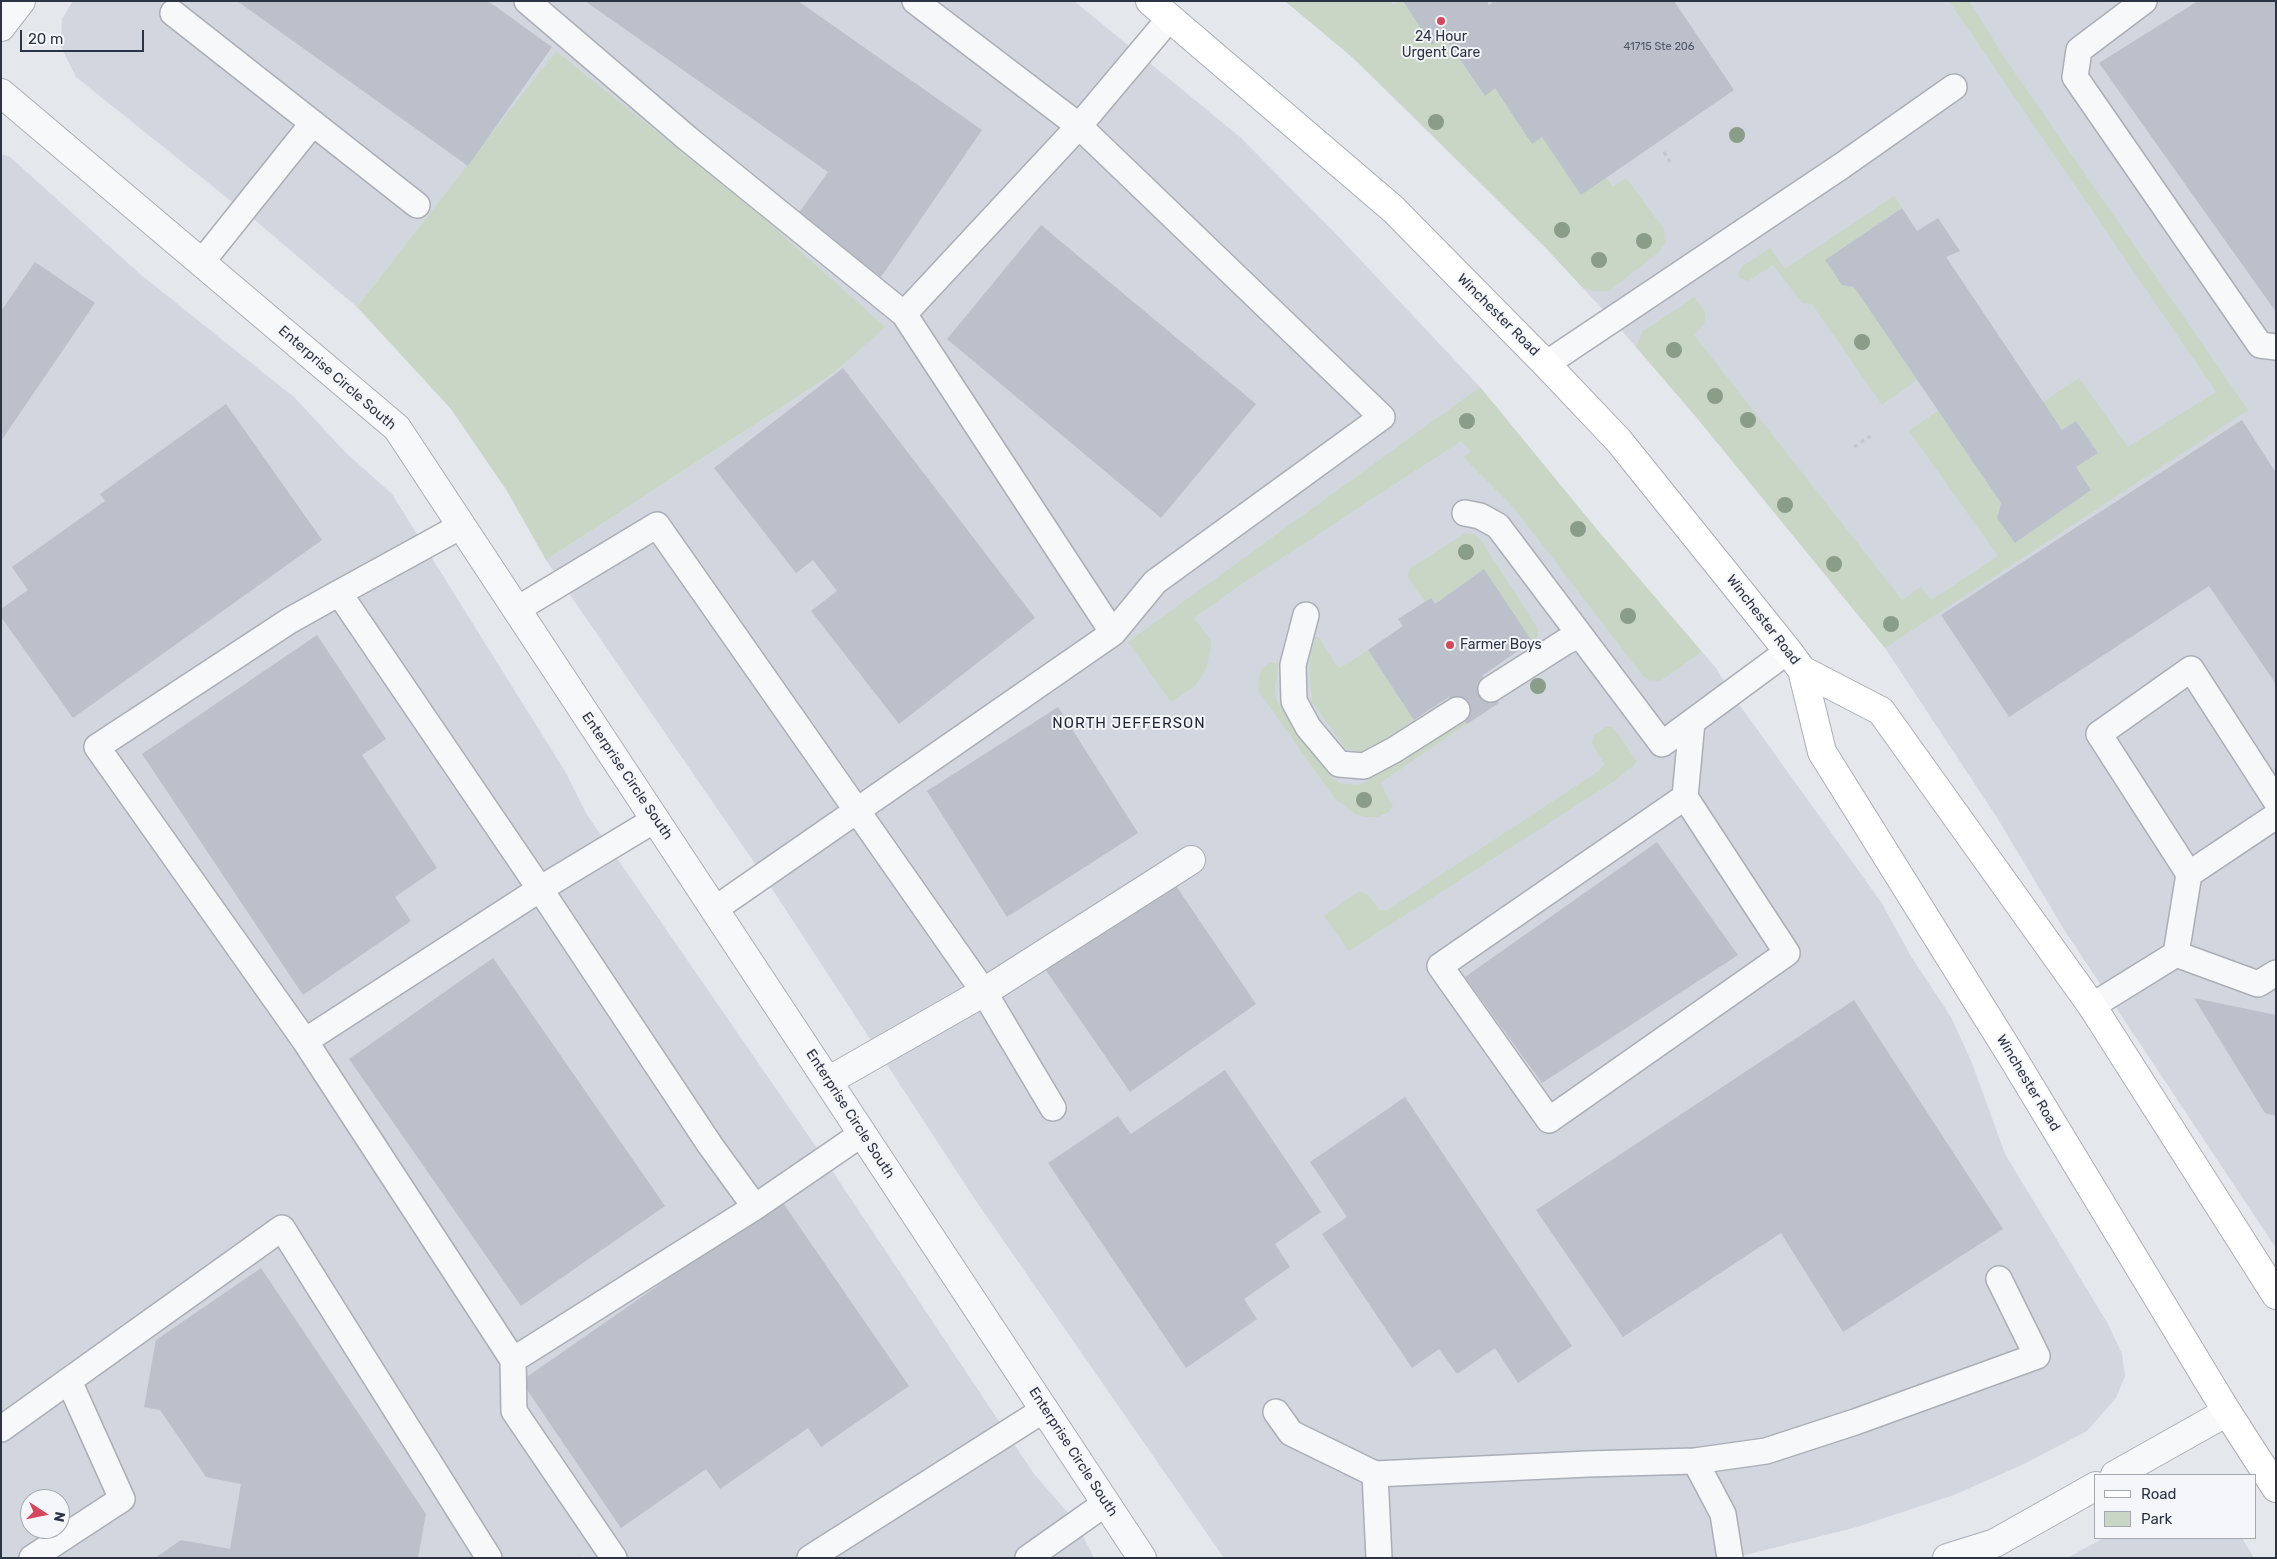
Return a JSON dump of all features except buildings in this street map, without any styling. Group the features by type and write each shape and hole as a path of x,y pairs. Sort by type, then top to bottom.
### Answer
{"main road":[{"name":"Winchester Road","path":"1160,10 1393,209 1546,364 1619,441 1795,661 1881,711 2092,1006 2276,1295"},
{"name":"Winchester Road","path":"1795,661 1822,752 2011,1055 2276,1488"}],"street":[{"name":"Enterprise Circle South","path":"1,93 397,428 1142,1558"},
{"path":"828,1081 984,992 1191,860"},
{"path":"2117,1474 2228,1412"},
{"path":"1947,1558 1995,1543 2094,1487"}],"lane":[{"path":"527,1 687,138 904,314 1113,633"},
{"path":"715,909 1113,633 1155,582 1382,417 1079,126 916,1"},
{"path":"2144,1 2079,50 2075,77 2260,345 2276,347"},
{"path":"904,314 1079,126 1160,10"},
{"path":"173,13 417,205"},
{"path":"1546,364 1843,166 1954,87"},
{"path":"201,263 313,123"},
{"path":"1465,513 1480,516 1498,526 1662,744 1692,722 1795,661"},
{"path":"516,610 657,525 984,992 1052,1108"},
{"path":"461,526 289,621 97,747 305,1041 514,1360 514,1412 614,1558"},
{"path":"339,594 540,889 710,1146 755,1207"},
{"path":"1306,615 1293,665 1294,701 1308,727 1338,764 1364,766 1394,750 1457,710"},
{"path":"1491,689 1565,642 1580,635"},
{"path":"2092,1006 2176,954 2189,874 2099,734 2191,669 2276,801"},
{"path":"1685,796 1440,966 1549,1120 1787,953 1685,796 1692,722"},
{"path":"2189,874 2276,816"},
{"path":"305,1041 540,889 656,819"},
{"path":"2176,954 2258,984 2276,973"},
{"path":"514,1360 755,1207 863,1133"},
{"path":"1,1429 282,1228 488,1558"},
{"path":"1276,1412 1291,1433 1375,1474 1695,1461 1766,1451 1855,1422 2037,1356 1999,1279"},
{"path":"32,1558 122,1499 69,1380"},
{"path":"810,1558 1045,1409"},
{"path":"1695,1461 1723,1514 1730,1558"},
{"path":"1375,1474 1378,1558"},
{"path":"1028,1558 1106,1503"}],"path":[{"path":"1664,152 1671,164"},
{"path":"1854,447 1872,435"}],"shaded area":[{"path":"73,1 1074,1 1240,137 1337,235 1480,387 1599,532 1716,668 1731,693 1881,902 1912,958 1951,1017 1972,1063 2005,1154 2108,1324 2122,1354 2125,1376 2116,1398 2087,1431 2024,1464 1954,1495 1857,1527 1733,1558 1224,1558 976,1201 767,881 546,560 834,373 884,327 759,214 556,52 357,307 256,221 76,77 61,47 62,19"},
{"path":"1285,1 2276,1 2276,1248 2065,931 1996,816 1885,648 1697,418 1618,326 1545,247 1352,57"},
{"path":"1,154 10,157 140,274 295,398 346,453 392,494 566,773 587,815 819,1151 1034,1474 1076,1522 1094,1558 585,1558 584,1556 580,1558 1,1558"},
{"path":"2102,1539 2243,1539 2254,1558 2067,1558"}],"green space":[{"path":"1285,1 1391,1 1393,5 1398,1 1403,1 1432,44 1444,36 1484,96 1495,88 1532,143 1542,137 1581,194 1606,177 1613,187 1626,178 1664,229 1665,243 1659,252 1609,291 1592,291 1582,287 1545,247 1352,57"},
{"path":"1949,1 1969,1 2004,57 2248,410 1885,648 1697,418 1636,347 1643,331 1694,297 1705,312 1705,319 1704,325 1694,335 1902,600 1921,587 1931,600 1998,556 1909,431 1939,410 2001,503 1997,518 2015,543 2091,490 2076,467 2098,453 2076,421 2062,430 2043,402 2079,378 2128,447 2216,392"},
{"path":"556,51 759,214 885,327 834,373 546,560 507,491 451,409 357,307"},
{"path":"1894,196 1902,208 1825,260 1842,285 1854,287 1917,380 1882,405 1812,304 1802,303 1773,265 1748,281 1740,278 1738,273 1743,266 1770,248 1785,269"},
{"path":"1480,387 1599,532 1702,652 1660,681 1650,680 1643,676 1515,509 1463,457 1471,451 1461,441 1237,587 1194,618 1211,641 1206,669 1195,686 1171,702 1128,642"},
{"path":"1469,533 1479,537 1538,629 1538,637 1532,641 1484,569 1435,604 1431,598 1425,602 1408,578 1409,569 1464,534"},
{"path":"1316,637 1319,637 1335,664 1340,668 1368,650 1414,720 1363,753 1346,749 1312,702 1309,664"},
{"path":"1270,662 1278,663 1275,695 1278,703 1332,778 1340,783 1358,785 1367,781 1462,716 1467,724 1380,783 1393,806 1389,812 1378,817 1365,817 1355,814 1335,799 1258,690 1259,676 1262,669"},
{"path":"1606,727 1613,727 1637,762 1616,780 1349,951 1324,916 1359,891 1367,894 1380,910 1388,910 1600,770 1604,764 1592,743 1594,735"}],"place":[{"name":"24 Hour Urgent Care","path":"1441,21"},
{"name":"Farmer Boys","path":"1450,645"}],"district":[{"name":"NORTH JEFFERSON","path":"1129,724"}]}
